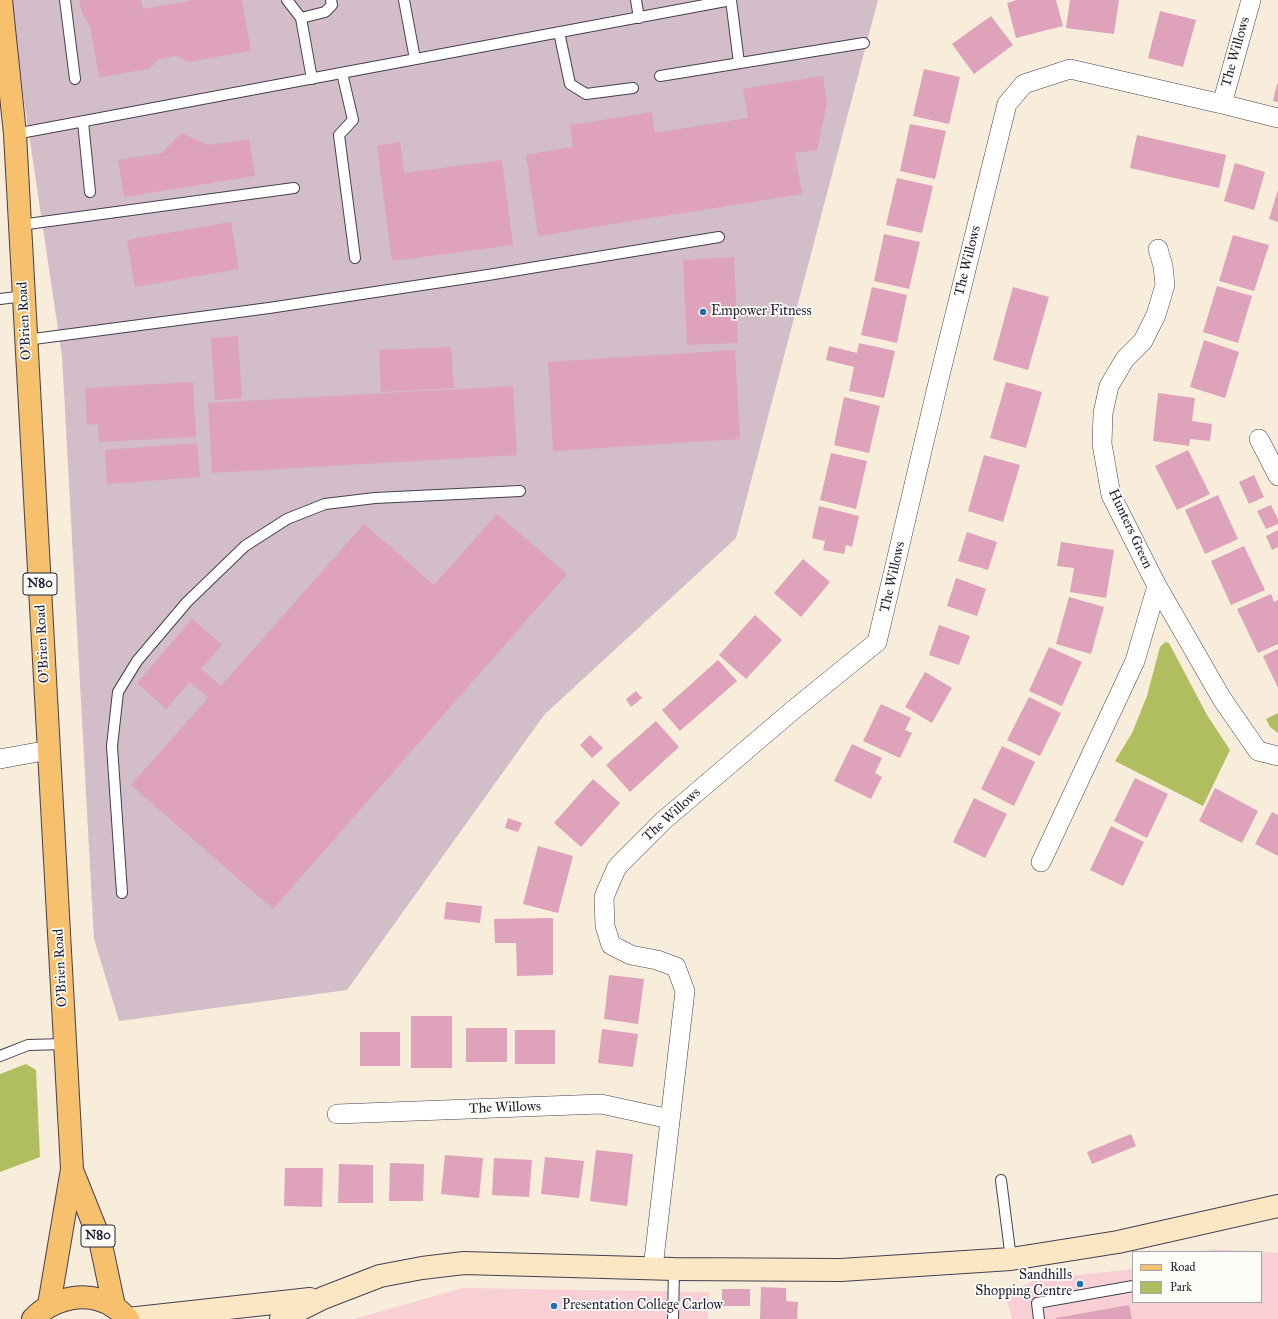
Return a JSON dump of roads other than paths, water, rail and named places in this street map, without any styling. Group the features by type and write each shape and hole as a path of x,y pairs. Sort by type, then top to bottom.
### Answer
{"main road":[{"name":"O'Brien Road","path":"2,0 15,134 72,1169 49,1305"},
{"name":"O'Brien Road","path":"72,1169 100,1240 121,1313"},
{"path":"281,1319 323,1298 380,1276 422,1268 464,1263 663,1268 841,1270 1011,1259 1118,1242 1278,1206"},
{"path":"33,1319 49,1305 60,1300 79,1298 92,1298 121,1313 323,1298"}],"street":[{"name":"The Willows","path":"1222,104 1251,0"},
{"name":"The Willows","path":"663,1268 670,1119 685,991 676,966 657,960 631,955 611,945 605,926 604,897 616,869 652,832 792,711 877,642 939,378 1007,104 1024,84 1070,69 1278,118"},
{"name":"Hunters Green","path":"1158,249 1164,266 1165,285 1156,315 1143,341 1125,359 1109,386 1103,413 1102,444 1111,495 1157,586 1222,699 1258,751 1278,756"},
{"path":"1259,439 1278,476"},
{"name":"Hunters Green","path":"1041,862 1135,661 1157,586"},
{"path":"0,759 49,750"},
{"name":"The Willows","path":"337,1114 601,1104 670,1119"}],"lane":[{"path":"65,0 75,79"},
{"path":"287,0 302,18 312,78"},
{"path":"302,18 326,12 332,5 331,0"},
{"path":"404,0 415,59"},
{"path":"636,0 639,18"},
{"path":"15,134 731,0 739,63"},
{"path":"559,32 570,84 586,94 633,88"},
{"path":"660,76 864,43"},
{"path":"342,73 353,120 339,135 355,258"},
{"path":"83,122 90,192"},
{"path":"20,225 294,188"},
{"path":"26,340 261,309 488,275 719,237"},
{"path":"0,299 24,296"},
{"path":"122,893 112,746 118,692 137,661 187,602 245,546 287,519 325,504 376,498 520,491"},
{"path":"0,1056 28,1045 65,1044"},
{"path":"1001,1180 1011,1259"},
{"path":"663,1268 673,1319"},
{"path":"1040,1319 1038,1303 1132,1286"}],"place":[{"name":"Empower Fitness","path":"703,312"},
{"name":"Sandhills Shopping Centre","path":"1080,1284"},
{"name":"Presentation College Carlow","path":"554,1306"}]}
